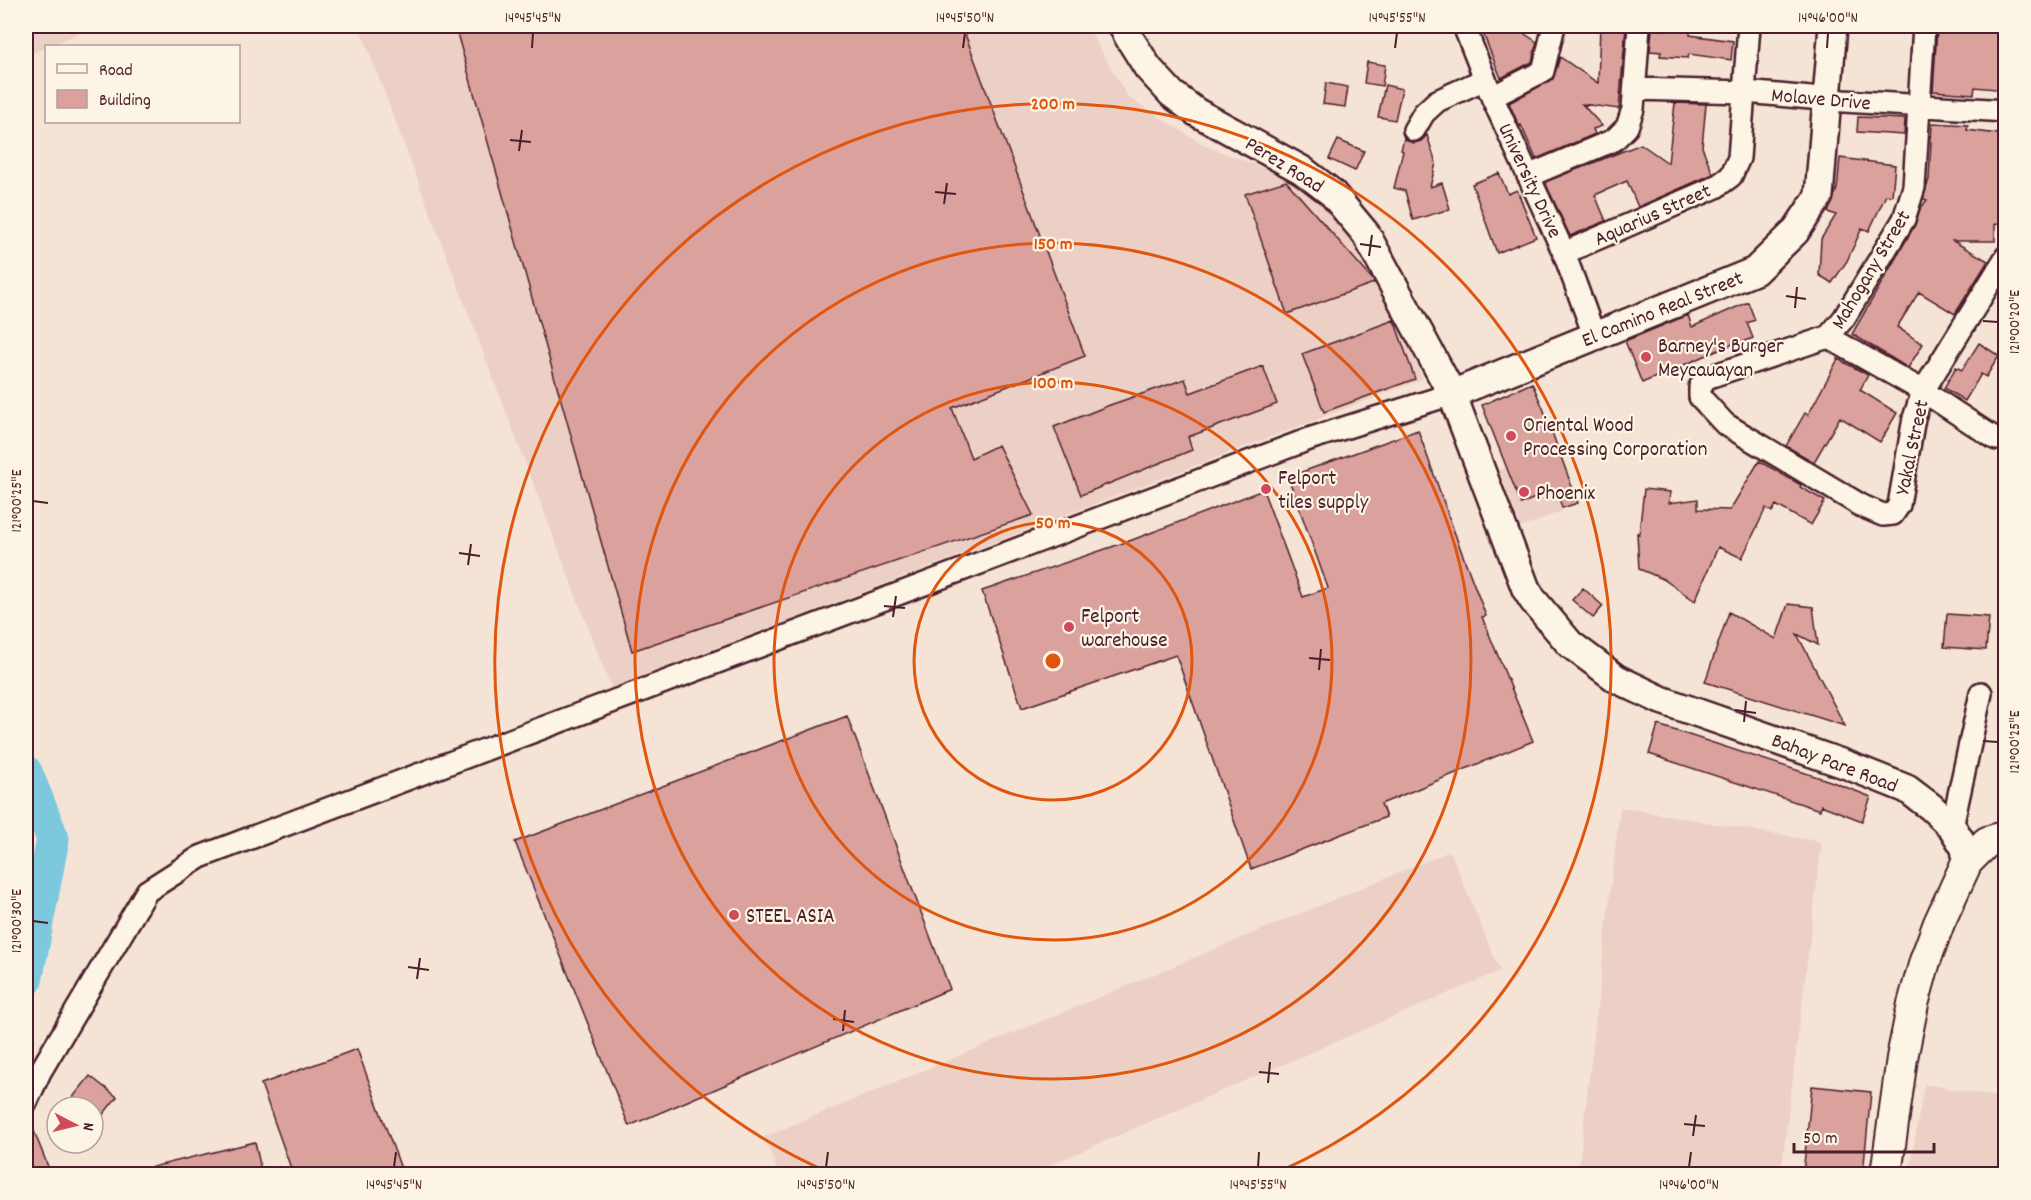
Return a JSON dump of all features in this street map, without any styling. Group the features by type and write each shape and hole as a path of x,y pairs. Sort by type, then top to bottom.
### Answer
{"main road":[{"path":"1886,1174 1902,1058 1913,1004 1939,923 1967,862 1987,842 2006,836"}],"street":[{"name":"Perez Road","path":"1123,26 1148,68 1172,94 1196,112 1302,170 1332,193 1366,234 1452,394"},
{"name":"University Drive","path":"1464,26 1489,88 1564,253 1594,335"},
{"path":"1414,130 1424,113 1437,101 1543,71 1554,26"},
{"path":"1528,176 1614,141 1627,127 1633,109 1639,26"},
{"name":"Aquarius Street","path":"1564,253 1716,187 1731,176 1739,158 1749,26"},
{"name":"El Camino Real Street","path":"1452,394 1755,271 1795,232 1819,196 1833,26"},
{"name":"Mahogany Street","path":"1893,514 1883,515 1862,506 1725,424 1700,397 1700,387 1706,378 1828,337 1844,318 1904,219 1914,187 1924,26"},
{"name":"Molave Drive","path":"1635,89 1745,92 2006,111"},
{"name":"Yakal Street","path":"1893,514 1899,505 1914,418 1923,391 2006,257"},
{"path":"1828,337 1923,391 1996,439 2006,438"},
{"name":"Bahay Pare Road","path":"1452,394 1526,589 1570,644 1617,679 1661,700 1847,765 1907,789 1952,827 1965,848 1967,862"},
{"path":"26,1103 40,1072 147,891 200,857 1312,438 1452,394"},
{"path":"1952,827 1981,693"}],"shaded area":[{"path":"26,26 96,26 52,45 45,45 45,48 26,56"},
{"path":"359,26 1087,26 1128,97 1204,145 1303,185 1344,222 1385,287 1423,379 611,688"},
{"path":"1539,454 1562,511 1521,528 1499,470"},
{"path":"1620,807 1822,842 1781,1174 1578,1174"},
{"path":"1450,851 1500,971 1029,1174 779,1174 764,1137"},
{"path":"1924,1084 2005,1098 2005,1174 1909,1174"}],"building":[{"path":"455,26 962,26 1085,356 952,408 971,458 998,445 1033,515 632,651"},
{"path":"1480,26 1513,26 1537,42 1532,62 1501,78"},
{"path":"1600,26 1626,27 1619,109 1582,104 1602,126 1593,129 1595,134 1536,159 1509,103 1553,79 1560,57 1598,83"},
{"path":"1989,26 2006,26 2006,90 1975,87 1974,94 1933,91 1937,28 1978,31 1978,28 1988,29"},
{"path":"1652,29 1690,31 1690,35 1733,41 1731,60 1689,54 1688,58 1660,56 1661,52 1650,51"},
{"path":"1367,62 1385,65 1382,86 1364,83"},
{"path":"1326,83 1348,87 1345,107 1323,104"},
{"path":"1385,85 1402,89 1395,120 1378,117"},
{"path":"1675,103 1706,104 1702,147 1713,174 1638,207 1627,181 1595,195 1606,221 1570,236 1545,182 1641,144 1668,163"},
{"path":"1858,117 1905,119 1904,135 1857,132"},
{"path":"1932,123 1968,125 1967,130 2006,135 2002,197 2004,197 2004,225 1995,224 1995,241 1953,241 1988,261 1955,314 1919,292 1897,327 1923,344 1908,368 1852,334 1927,200 1923,199 1929,179"},
{"path":"1427,135 1436,163 1430,187 1442,183 1450,209 1413,220 1405,191 1394,188 1404,138 1414,143 1421,141"},
{"path":"1338,140 1364,151 1355,171 1329,159"},
{"path":"1840,158 1895,165 1892,196 1886,195 1869,231 1862,228 1847,261 1832,283 1819,275 1821,239 1836,215 1828,212 1837,189"},
{"path":"1499,173 1508,194 1517,190 1536,237 1497,253 1472,184"},
{"path":"1286,181 1374,283 1287,314 1245,194"},
{"path":"1748,302 1755,320 1747,323 1753,338 1740,343 1740,341 1642,383 1625,341 1688,315 1692,327"},
{"path":"1394,320 1415,379 1324,412 1302,354"},
{"path":"1979,343 1999,356 1986,377 1981,374 1965,401 1944,388 1956,367 1962,370"},
{"path":"1838,359 1868,375 1860,390 1897,413 1880,442 1840,417 1814,462 1786,446 1805,413 1808,415"},
{"path":"1263,366 1277,404 1188,437 1192,450 1081,495 1054,427 1185,379 1190,393"},
{"path":"1532,383 1578,503 1562,508 1556,489 1521,504 1482,405"},
{"path":"1418,430 1486,616 1482,617 1533,741 1381,804 1386,817 1251,869 1176,655 1022,708 982,591 1132,540 1263,490 1303,597 1328,588 1288,477"},
{"path":"1759,461 1825,501 1811,525 1776,505 1772,512 1766,508 1742,558 1718,547 1695,601 1663,579 1639,569 1637,533 1639,534 1644,489 1670,492 1669,503 1698,499 1698,509 1730,510"},
{"path":"1583,588 1603,606 1593,618 1572,600"},
{"path":"1788,604 1813,607 1818,645 1797,634 1845,726 1705,682 1729,612 1776,639"},
{"path":"1947,614 1989,617 1986,650 1944,647"},
{"name":"STEEL ASIA","path":"847,716 950,989 629,1126 515,842"},
{"path":"1658,725 1830,781 1871,797 1862,821 1821,805 1820,810 1649,754"},
{"path":"357,1049 403,1174 293,1174 261,1084"},
{"path":"90,1076 117,1097 105,1112 105,1095 75,1095"},
{"path":"1812,1086 1871,1092 1863,1174 1803,1174"},
{"path":"26,1115 28,1116 51,1174 26,1174"},
{"path":"255,1142 262,1174 144,1174 144,1169"}],"waterway":[{"path":"26,772 53,839 26,981"}],"place":[{"name":"Barney's Burger Meycauayan","path":"1646,357"},
{"name":"Oriental Wood Processing Corporation","path":"1511,436"},
{"name":"Felport tiles supply","path":"1266,489"},
{"name":"Phoenix","path":"1524,492"},
{"name":"Felport warehouse","path":"1069,627"},
{"name":"STEEL ASIA","path":"734,915"}]}
